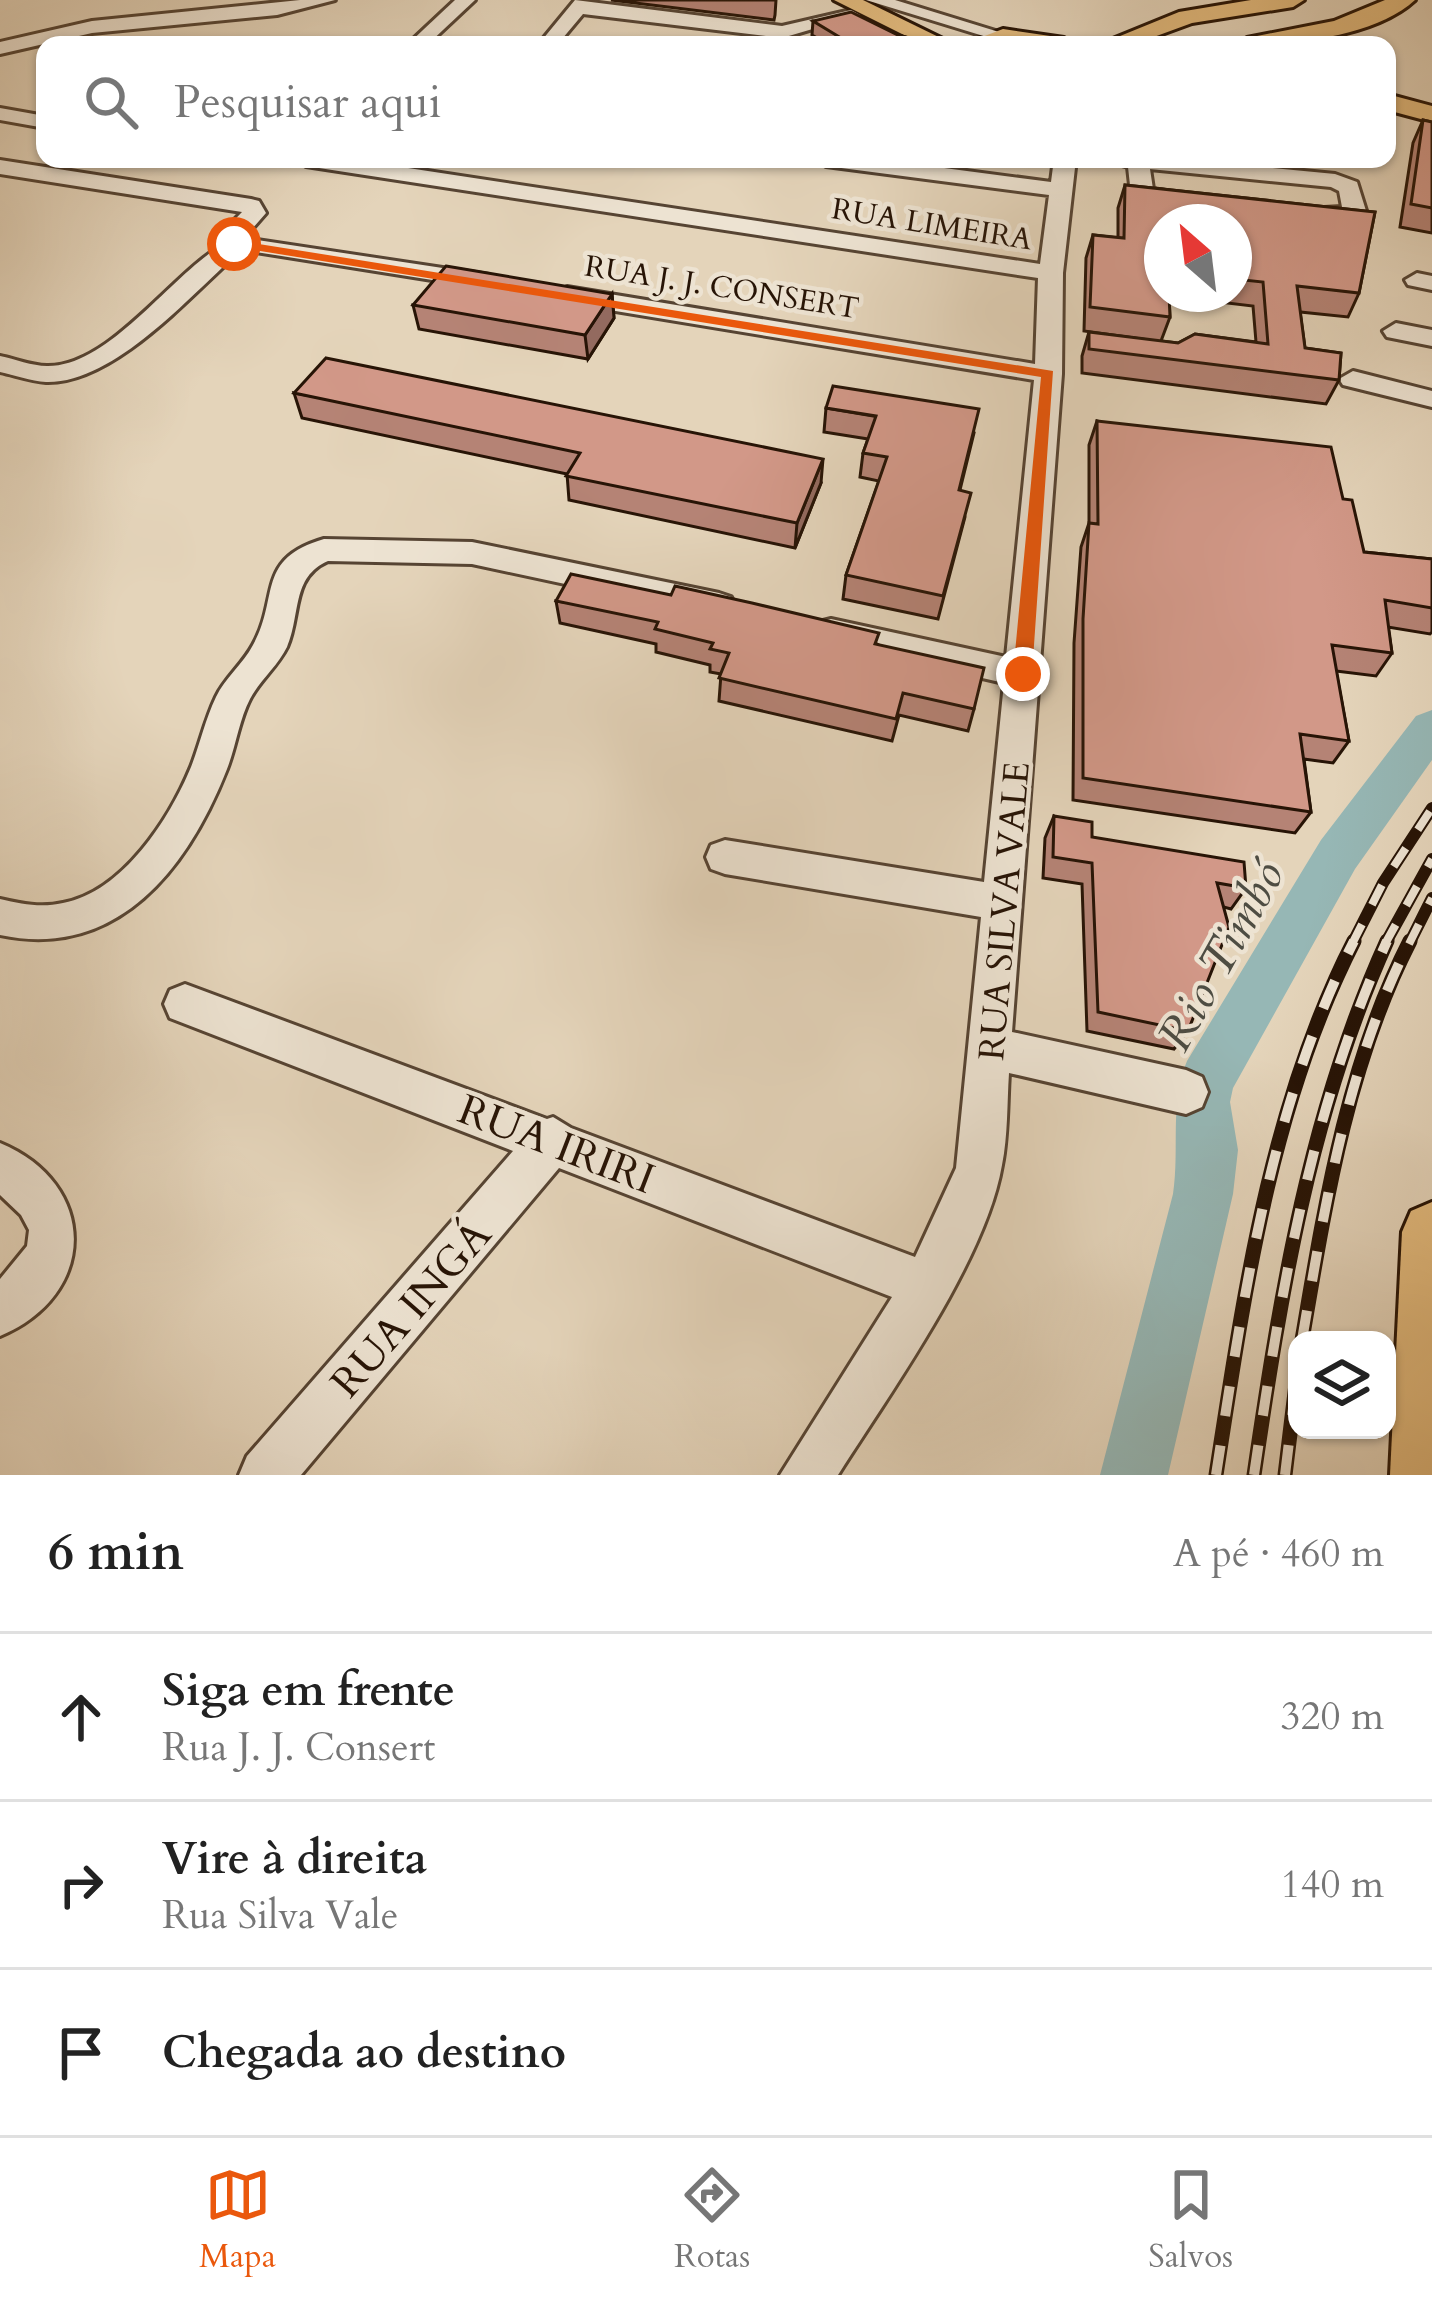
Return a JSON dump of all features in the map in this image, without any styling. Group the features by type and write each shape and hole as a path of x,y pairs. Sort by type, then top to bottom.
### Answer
{"main road":[{"path":"1308,36 1404,0"},
{"path":"1135,36 1187,17 1283,2"},
{"path":"848,8 920,36"},
{"path":"1372,36 1384,25 1432,12"},
{"path":"1396,107 1432,115"},
{"path":"1424,1475 1432,1232"}],"street":[{"path":"197,0 229,0"},
{"path":"57,36 124,22 296,8 326,0"},
{"path":"426,36 466,0"},
{"path":"823,0 848,8 897,36"},
{"path":"875,0 1003,36"},
{"path":"555,36 582,4 782,32 848,8"},
{"path":"0,48 36,40"},
{"path":"0,115 36,121"},
{"path":"0,167 250,206 254,213 231,236 237,246 142,326 86,365 47,374 0,364"},
{"name":"RUA LIMEIRA","path":"434,168 1051,273"},
{"path":"960,168 1064,175"},
{"path":"1139,168 1142,194 1215,204"},
{"path":"1199,168 1341,182 1349,187 1357,213 1347,218 1281,211"},
{"name":"RUA SILVA VALE","path":"807,1475 927,1286 967,1206 979,1168 1055,352 1051,273 1064,175"},
{"name":"RUA J. J. CONSERT","path":"237,246 257,244 520,287 1055,352"},
{"path":"1396,331 1432,338"},
{"path":"1353,380 1432,399"},
{"path":"0,917 26,927 76,918 101,908 153,866 208,771 236,692 272,642 288,572 307,555 324,550 472,553 746,611"},
{"path":"792,622 1023,674"},
{"path":"725,857 1004,903"},
{"name":"RUA IRIRI","path":"185,1004 553,1140 927,1286"},
{"path":"991,1048 1186,1092"},
{"name":"RUA INGÁ","path":"266,1475 553,1140"},
{"path":"0,1166 38,1197 51,1219 45,1269 0,1311"}],"building":[{"path":"851,12 902,36 838,36 813,21"},
{"path":"1423,120 1432,122 1432,208 1411,204"},
{"path":"1125,185 1375,212 1359,293 1297,286 1305,348 1341,353 1339,380 1089,349 1089,332 1178,343 1195,334 1268,344 1263,282 1252,281 1252,204 1144,204 1144,312 1170,312 1170,317 1090,307 1093,235 1124,238"},
{"path":"446,266 612,294 585,335 413,305"},
{"path":"326,358 823,459 797,523 566,476 580,453 294,393"},
{"path":"833,386 979,409 959,490 971,493 943,596 846,575 887,457 863,453 876,416 826,408"},
{"path":"1097,421 1331,447 1343,499 1352,500 1364,552 1432,559 1432,608 1385,600 1392,653 1332,645 1349,741 1300,734 1311,812 1083,778 1083,619 1089,523 1098,524"},
{"path":"571,574 671,595 675,586 752,603 879,633 875,644 984,668 974,709 903,693 896,719 719,678 729,653 710,649 713,643 655,629 658,622 556,601"},
{"path":"1054,816 1092,822 1092,837 1244,862 1246,888 1217,883 1229,927 1188,1031 1098,1012 1092,863 1053,857"}],"waterway":[{"name":"Rio Timbó","path":"1134,1475 1203,1194 1209,1150 1202,1102 1207,1080 1338,854 1432,728"}],"railway":[{"path":"1352,944 1383,883 1432,808"},
{"path":"1385,944 1432,859"},
{"path":"1409,944 1432,898"},
{"path":"1216,1475 1250,1270 1281,1135 1325,1004 1354,941"},
{"path":"1254,1475 1275,1338 1318,1136 1360,1005 1387,941"},
{"path":"1304,1331 1354,1086 1410,941"},
{"path":"1285,1475 1289,1439"}],"route":[{"path":"234,244 257,244 1048,374 1023,674"}]}
